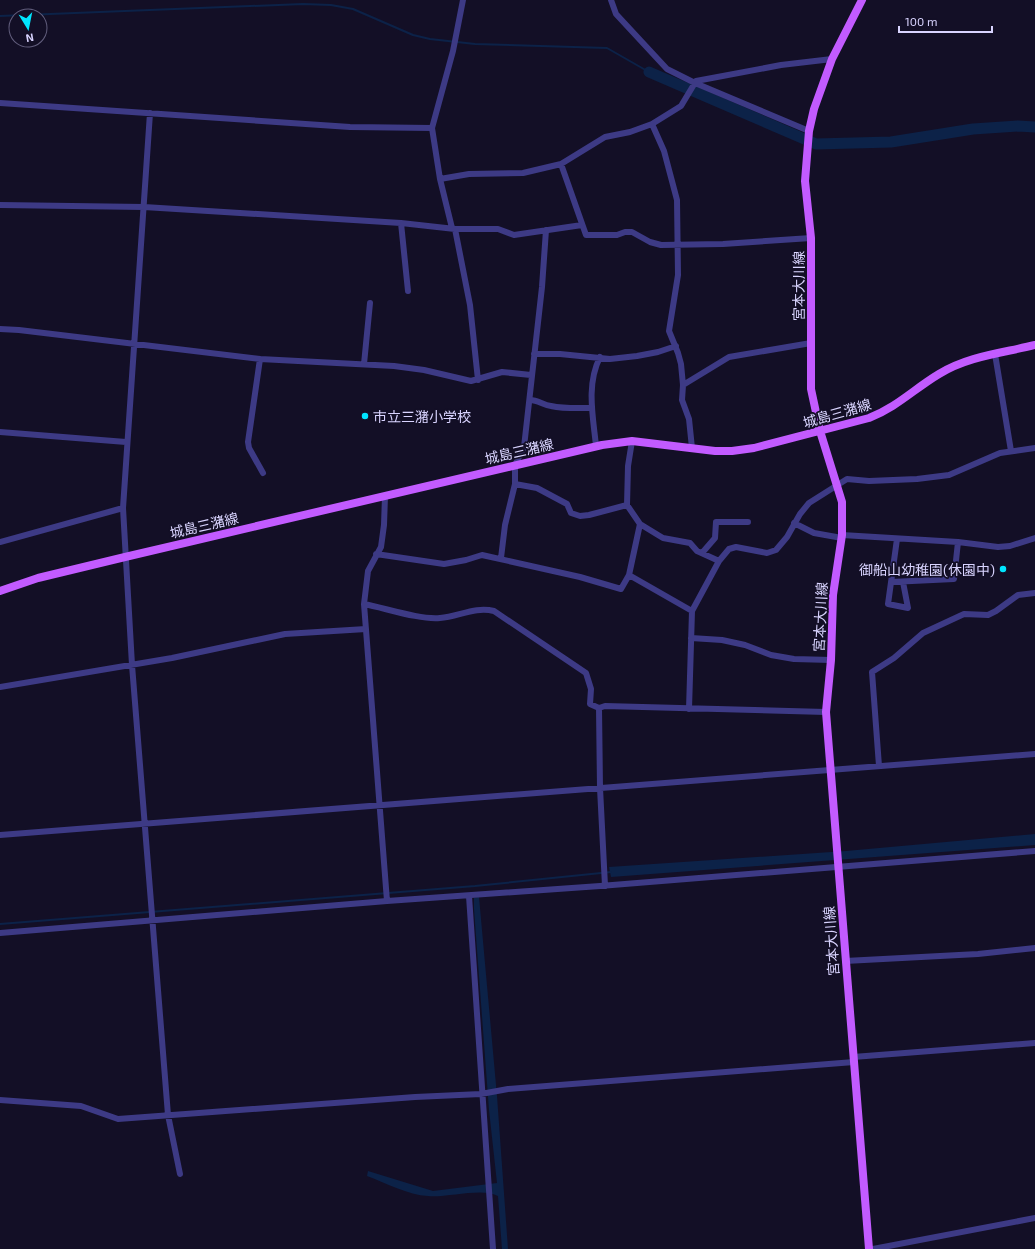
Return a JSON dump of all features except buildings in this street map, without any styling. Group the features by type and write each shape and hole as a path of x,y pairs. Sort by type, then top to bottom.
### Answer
{"main road":[{"name":"宮本大川線","path":"862,0 832,59 822,83 809,133 805,181 811,238 811,389 820,431 842,502 842,537 833,595 831,660 826,712 838,844 853,1060 869,1249"},
{"name":"城島三潴線","path":"0,591 38,578 596,446 632,441 732,451 754,448 869,418 886,412 938,374 957,365 1035,344"}],"street":[{"path":"462,0 456,39 432,128 440,179 454,228 470,305 478,380"},
{"path":"611,0 616,14 656,56 661,65 695,83 809,133"},
{"path":"440,179 469,174 523,173 561,164 605,137 630,132 652,124 681,106 689,95 696,81 780,65 832,59"},
{"path":"0,102 350,127 432,128"},
{"path":"150,113 126,442 123,508 132,665 168,1115 180,1174"},
{"path":"652,124 664,150 678,200 678,275 669,331 676,346 681,364 683,385 682,400 689,419 692,448"},
{"path":"561,164 586,235 617,235 625,232 632,232 650,242 661,245 723,244 811,238"},
{"path":"0,205 144,207 402,223 454,228 498,229 514,235 582,225"},
{"path":"402,223 408,291"},
{"path":"501,558 505,525 515,484 515,465 524,447 530,400 531,374 542,287 546,230"},
{"path":"364,364 370,303"},
{"path":"0,329 134,343 260,359 364,364 424,370 471,381 502,372 531,374"},
{"path":"683,385 729,357 811,343"},
{"path":"534,354 560,354 610,359 637,356 676,346"},
{"path":"995,354 1011,451"},
{"path":"596,446 592,408 593,379 594,369 600,357"},
{"path":"260,359 248,442 249,448 263,473"},
{"path":"530,400 538,400 546,405 562,408 592,408"},
{"path":"0,432 126,442"},
{"path":"632,441 628,466 627,505 640,524 663,538 690,543 697,551 719,561"},
{"path":"689,709 692,611 719,561 729,549 736,547 767,553 776,550 788,537 794,523 809,503 847,479 869,481 917,479 949,475 982,459 1011,451 1035,448"},
{"path":"515,484 537,488 567,504 572,513 580,516 627,505"},
{"path":"385,496 384,525 380,547 368,571 364,604 370,661 387,901"},
{"path":"0,542 123,508"},
{"path":"702,553 715,538 716,522 748,522"},
{"path":"794,523 814,533 842,537 958,542 1010,546 1035,538"},
{"path":"376,554 444,564 482,555 501,558 580,577 621,589 629,575 640,524"},
{"path":"897,539 888,604 908,608 903,582"},
{"path":"891,582 954,579 958,542"},
{"path":"629,575 692,611"},
{"path":"879,766 872,672 894,658 923,633 964,614 988,614 996,611 1018,595 1035,594"},
{"path":"364,604 427,618 440,618 484,609 494,611 586,673 591,689 590,704 599,708 605,706 826,712"},
{"path":"0,687 172,658 284,634 366,629"},
{"path":"691,638 722,640 745,645 771,655 794,660 831,660"},
{"path":"599,708 600,788 605,886"},
{"path":"0,835 1035,754"},
{"path":"0,933 387,901 605,886 839,865 1035,851"},
{"path":"471,895 493,1249"},
{"path":"846,961 978,954 1035,948"},
{"path":"0,1100 81,1106 118,1119 483,1093 1035,1042"},
{"path":"873,1249 1035,1218"}],"water":[{"path":"1035,834 1035,845 611,877 609,867 846,851"},
{"path":"479,897 497,1096 508,1249 502,1249 498,1196 483,1192 436,1196 420,1195 405,1191 367,1176 368,1171 433,1191 497,1183 489,1110 474,909 474,898"}],"waterway":[{"path":"0,16 303,4 331,5 353,9 413,35 430,39 475,44 607,48 649,72"},
{"path":"649,72 816,144 891,142 973,129 1018,126 1035,127"},
{"path":"0,924 475,886 611,872"}],"place":[{"name":"市立三潴小学校","path":"365,416"},
{"name":"御船山幼稚園(休園中)","path":"1003,569"}]}
